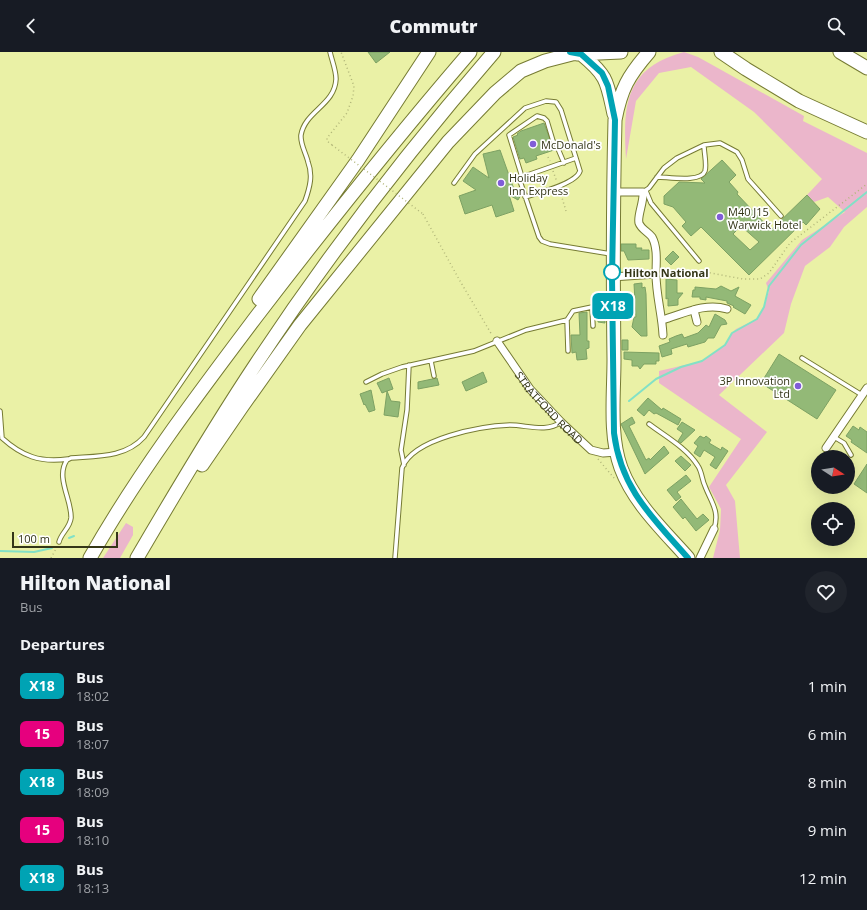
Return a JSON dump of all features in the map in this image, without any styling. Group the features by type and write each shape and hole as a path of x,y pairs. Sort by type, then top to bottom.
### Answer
{"highway":[{"path":"228,354 252,311 358,160 429,52"},
{"path":"90,558 118,512 228,354 355,190 470,52"},
{"path":"137,558 175,492 256,364 368,205 455,96 494,52"},
{"path":"175,492 197,473 245,401 300,325 430,163 507,82 521,71 545,61 576,53 621,52"},
{"path":"649,52 626,82 618,102 615,120 612,277 614,433 617,452 625,477 638,500 688,558"},
{"path":"721,52 799,101 867,132"},
{"path":"840,52 867,68"},
{"path":"576,53 598,68 607,80 615,120"}],"street":[{"path":"614,192 644,192 639,223 655,244 656,292 662,320 663,335"},
{"path":"612,277 656,274"},
{"path":"662,320 694,310 711,307 727,309"},
{"path":"694,310 697,322"},
{"name":"STRATFORD ROAD","path":"497,341 530,389 561,422 591,450 603,453 617,452"},
{"path":"826,448 864,397 867,388"},
{"path":"700,558 714,529"}],"lane":[{"path":"0,411 2,438 16,450 40,459 55,461 124,452 135,446 144,437 305,201 311,184 311,172 301,136 306,122 328,100 334,91 336,77 330,52"},
{"path":"454,183 475,154 525,108 546,101 556,102 561,110 580,171 576,178 558,186 525,197"},
{"path":"522,177 509,135 537,116 548,121 553,141 556,144 564,163"},
{"path":"699,261 651,203 644,192 664,168 677,158 704,145 720,143 737,152 752,185 781,216"},
{"path":"657,177 696,178 702,175 706,169 704,145"},
{"path":"576,158 519,178 525,197 542,241 550,244 613,254"},
{"path":"568,351 567,320 571,313 576,309 592,307 593,326"},
{"path":"366,382 382,374 409,365 474,351 537,326 567,320"},
{"path":"802,358 864,397"},
{"path":"431,361 434,376"},
{"path":"395,558 404,465 401,450 407,410 409,365"},
{"path":"404,465 422,448 438,439 452,435 497,426 546,428 556,426 561,422"},
{"path":"649,424 683,450 697,464 704,485 716,510 717,519 714,529"},
{"path":"834,436 844,443 848,450"},
{"path":"59,542 68,528 71,518 63,472 65,463 69,459"}],"path":[{"path":"341,52 354,86 347,113 327,138 327,141 423,214 487,328 497,341"},
{"path":"656,274 700,271 743,279 760,279 768,273 790,243 867,184"},
{"path":"52,558 59,542"}],"shaded area":[{"path":"684,52 698,57 804,116 803,121 867,153 867,207 844,227 830,247 805,266 791,304 784,333 719,395 767,432 726,485 735,501 740,558 713,558 720,530 721,509 709,487 741,439 659,383 659,371 702,361 725,345 736,329 757,319 764,307 769,291 766,283 802,240 845,212 828,197 814,202 807,195 822,179 754,112 691,67 659,73 636,101 626,159 625,122 627,106 631,92 638,79 649,68 664,59"},
{"path":"126,523 133,527 133,535 120,558 103,558"}],"building":[{"path":"368,52 390,52 376,63"},
{"name":"McDonald's","path":"544,123 554,150 536,156 537,159 526,163 524,158 520,159 513,137 518,135 517,134 521,131"},
{"name":"Holiday Inn Express","path":"500,150 515,192 521,195 518,200 509,195 514,211 496,217 492,205 465,214 459,196 476,190 463,181 473,167 489,178 483,154"},
{"name":"M40 J15 Warwick Hotel","path":"722,160 736,175 729,182 738,192 737,194 771,230 807,195 820,209 806,225 803,222 749,275 701,227 691,236 682,226 686,222 673,207 664,204 664,196 679,182 705,183 701,179","holes":["741,226 759,242 750,250 733,234"]},
{"path":"621,244 636,244 636,248 642,248 641,250 649,250 649,259 628,260 624,251 621,251"},
{"path":"673,251 679,257 671,265 665,259"},
{"path":"666,279 677,280 677,293 683,293 678,299 678,305 668,306 668,298 666,299"},
{"path":"642,283 642,288 645,287 646,294 647,336 641,336 632,327 634,317 636,317 634,284"},
{"path":"721,286 731,291 739,287 735,296 751,305 745,314 727,303 727,301 706,297 706,300 700,299 700,297 692,297 695,287 716,289"},
{"path":"598,303 605,303 605,323 598,322"},
{"path":"587,312 587,341 589,341 589,348 586,349 587,359 577,360 576,352 572,353 571,335 580,335 579,313"},
{"path":"715,314 725,320 727,324 721,325 714,338 708,338 705,342 688,347 687,344 671,349 672,354 662,357 659,346 670,342 669,339 676,336 682,334 684,338 698,333 706,325 709,327"},
{"path":"622,340 628,340 628,350 622,350"},
{"path":"624,352 659,353 659,361 656,361 656,364 644,364 640,369 638,366 632,366 632,360 624,359"},
{"name":"3P Innovation Ltd","path":"779,354 836,390 817,419 761,383"},
{"path":"483,372 487,382 466,391 462,382"},
{"path":"389,378 393,389 382,393 377,383"},
{"path":"437,378 439,385 418,389 418,382"},
{"path":"371,390 375,410 369,412 365,404 364,405 360,394"},
{"path":"387,391 391,401 400,402 398,417 384,415"},
{"path":"648,398 662,410 663,408 681,419 678,425 656,413 654,414 649,410 644,416 637,410"},
{"path":"632,417 635,423 629,426 646,460 649,458 650,460 664,446 669,453 645,474 621,424"},
{"path":"682,422 695,430 681,443 678,441 683,433 677,429"},
{"path":"853,426 859,430 860,427 867,432 867,453 851,442 852,440 846,436"},
{"path":"700,436 704,438 706,436 711,440 709,443 721,450 722,447 728,451 716,469 710,465 715,457 704,450 700,457 694,453 698,446 694,443"},
{"path":"681,456 691,465 685,471 675,461"},
{"path":"867,464 867,493 855,485"},
{"path":"686,475 691,481 677,492 681,497 676,501 667,490"},
{"path":"681,499 697,519 703,514 709,520 696,531 685,517 683,519 673,507"}],"waterway":[{"path":"629,401 656,379 681,367 702,361 725,345 732,333 757,319 764,307 769,286 801,245 867,192"},
{"path":"69,538 74,536"},
{"path":"0,551 34,552 52,548"}],"bus line":[{"name":"X18","path":"570,52 581,54 598,68 607,80 615,120 612,277 614,433 617,452 621,469 638,500 688,558"}],"place":[{"name":"McDonald's","path":"533,144"},
{"name":"Holiday Inn Express","path":"501,183"},
{"name":"M40 J15 Warwick Hotel","path":"720,217"},
{"name":"Hilton National","path":"612,272"},
{"name":"3P Innovation Ltd","path":"798,386"}]}
